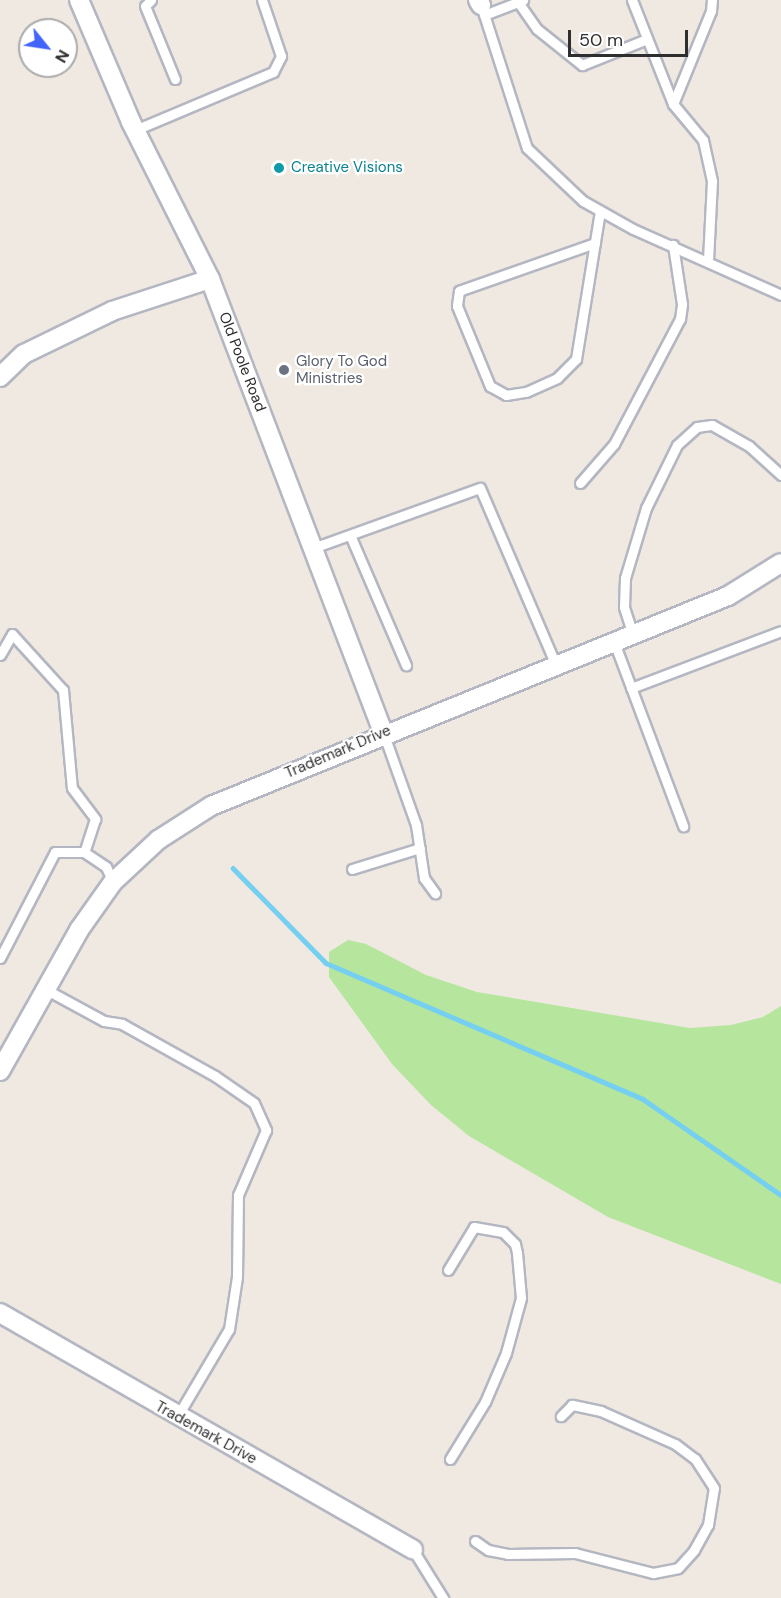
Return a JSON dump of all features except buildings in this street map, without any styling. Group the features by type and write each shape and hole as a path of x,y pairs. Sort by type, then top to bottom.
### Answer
{"street":[{"name":"Old Poole Road","path":"79,0 94,42 135,130 210,279 383,733"},
{"path":"0,377 24,354 112,310 210,279"},
{"name":"Trademark Drive","path":"0,1071 79,930 113,882 158,840 211,806 383,733 728,596 781,563"},
{"name":"Trademark Drive","path":"0,1313 177,1417 413,1550"}],"lane":[{"path":"150,0 145,6 176,80"},
{"path":"135,130 273,72 281,56 262,0"},
{"path":"632,0 674,104 703,140 712,182 708,260"},
{"path":"674,104 711,11 712,0"},
{"path":"647,39 582,65 537,29 521,1 481,7 527,148 583,201 600,211 781,295"},
{"path":"595,243 459,291 457,306 490,386 506,395 526,392 557,378 576,359 595,243 600,211"},
{"path":"580,483 614,444 680,320 673,245"},
{"path":"633,635 624,608 625,578 646,508 677,445 697,427 712,425 749,446 781,475"},
{"path":"313,548 480,488 556,665"},
{"path":"350,535 406,665"},
{"path":"631,688 781,631"},
{"path":"0,655 12,634 63,690 72,788 94,819 84,852"},
{"path":"614,642 683,825"},
{"path":"383,733 416,825 424,878 435,892"},
{"path":"352,869 420,848"},
{"path":"0,958 55,852 84,852 106,867 113,882"},
{"path":"45,989 104,1021 122,1024 215,1076 254,1103 266,1130 238,1195 237,1277 229,1329 177,1417"},
{"path":"448,1270 474,1227 495,1229 515,1244 521,1298 506,1353 485,1402 450,1459"},
{"path":"475,1541 488,1550 508,1554 575,1553 653,1573 678,1568 694,1550 708,1526 714,1488 695,1459 675,1444 602,1411 572,1405 561,1416"},
{"path":"413,1550 442,1598"}],"green space":[{"path":"348,940 366,944 426,975 477,992 690,1028 731,1025 763,1017 781,1006 781,1284 608,1217 469,1136 431,1105 392,1064 329,977 329,952"}],"waterway":[{"path":"233,868 326,963 643,1099 781,1195"}],"place":[{"name":"Creative Visions","path":"279,168"},
{"name":"Glory To God Ministries","path":"284,370"}]}
